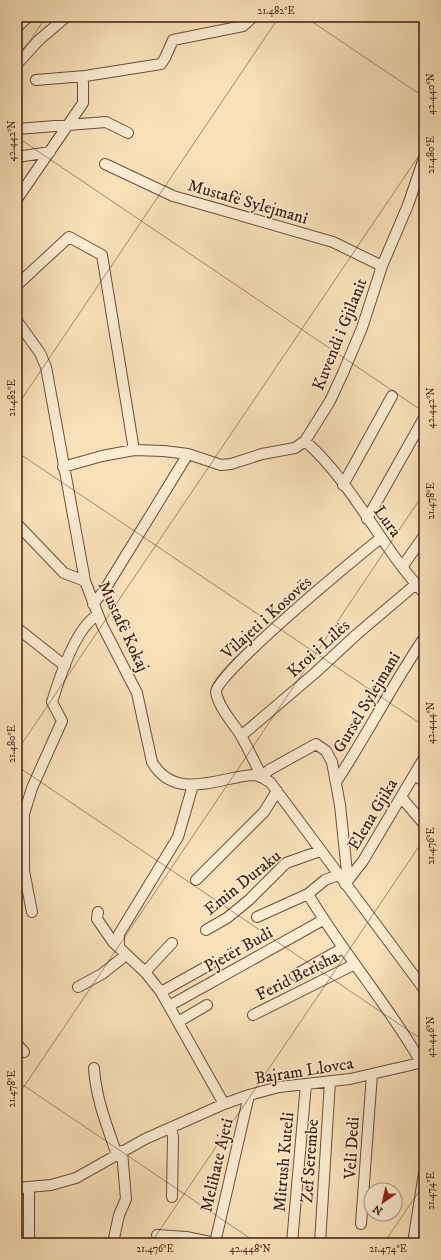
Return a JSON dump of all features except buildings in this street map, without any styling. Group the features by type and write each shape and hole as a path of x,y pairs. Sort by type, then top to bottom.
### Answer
{"street":[{"path":"17,27 28,17"},
{"path":"17,64 39,40 66,17"},
{"path":"36,80 85,76 161,64 173,40 243,26 253,17"},
{"path":"17,199 83,103 83,81 85,76"},
{"path":"17,129 106,122 128,132"},
{"path":"17,157 50,152"},
{"name":"Kuvendi i Gjilanit","path":"305,441 330,401 362,328 382,266 408,205 424,158"},
{"name":"Mustafë Sylejmani","path":"105,164 173,196 333,242 382,266"},
{"path":"17,285 69,237 102,255 134,450"},
{"name":"Mustafë Kokaj","path":"17,321 40,354 46,367 63,467 85,581 98,615 137,693 152,762 157,771 169,779 193,785 214,783 253,775 262,777"},
{"path":"343,484 392,396"},
{"path":"367,519 424,418"},
{"path":"63,467 102,456 134,450 164,451 188,454 221,465 231,464 262,454 296,448 305,441"},
{"name":"Lura","path":"305,441 325,461 402,568 424,593"},
{"path":"93,604 104,592 188,454"},
{"path":"17,524 64,573 85,581"},
{"path":"402,568 424,536"},
{"name":"Vilajeti i Kosovës","path":"241,736 220,701 216,691 217,684 255,645 352,560 381,538"},
{"name":"Kroi i Lilës","path":"241,736 416,584"},
{"path":"32,912 24,871 21,812 62,721 52,702 65,666 74,644 84,627 91,618 98,615"},
{"path":"17,628 65,666"},
{"name":"Gursel Sylejmani","path":"336,782 354,755 391,688 424,638"},
{"path":"241,736 262,777 277,792 424,989"},
{"path":"262,777 269,770 316,744 326,750 332,762 336,782 347,872 345,884"},
{"name":"Elena Gjika","path":"345,884 363,860 424,758"},
{"path":"414,775 424,781"},
{"path":"119,947 118,934 178,837 193,785"},
{"path":"196,880 264,812 277,792"},
{"path":"401,797 424,824"},
{"name":"Emin Duraku","path":"206,930 227,918 249,900 286,863 320,851"},
{"path":"257,917 308,894 325,880 338,875"},
{"path":"308,894 323,920 380,998 423,1062"},
{"path":"98,912 97,919 113,942 145,972 161,992 224,1104"},
{"name":"Pjetër Budi","path":"169,1006 323,920"},
{"path":"145,972 172,943"},
{"path":"295,975 343,948"},
{"path":"78,987 102,974 126,955"},
{"path":"161,992 211,964"},
{"name":"Ferid Berisha","path":"254,1015 355,964"},
{"path":"178,1022 207,1005"},
{"path":"17,1044 24,1052"},
{"name":"Bajram Llovca","path":"17,1188 52,1185 76,1178 145,1138 224,1104 249,1095 279,1087 330,1082 423,1062"},
{"path":"94,1068 95,1086 100,1108 119,1153 126,1199 117,1222 113,1243"},
{"name":"Veli Dedi","path":"361,1224 372,1074"},
{"name":"Zef Serembe","path":"320,1243 330,1082"},
{"name":"Mitrush Kuteli","path":"292,1243 306,1084"},
{"name":"Melihate Ajeti","path":"157,1235 186,1237 215,1243 249,1095"},
{"path":"171,1128 173,1136 172,1197"},
{"path":"413,1243 424,1172"},
{"path":"29,1187 29,1243"}]}
